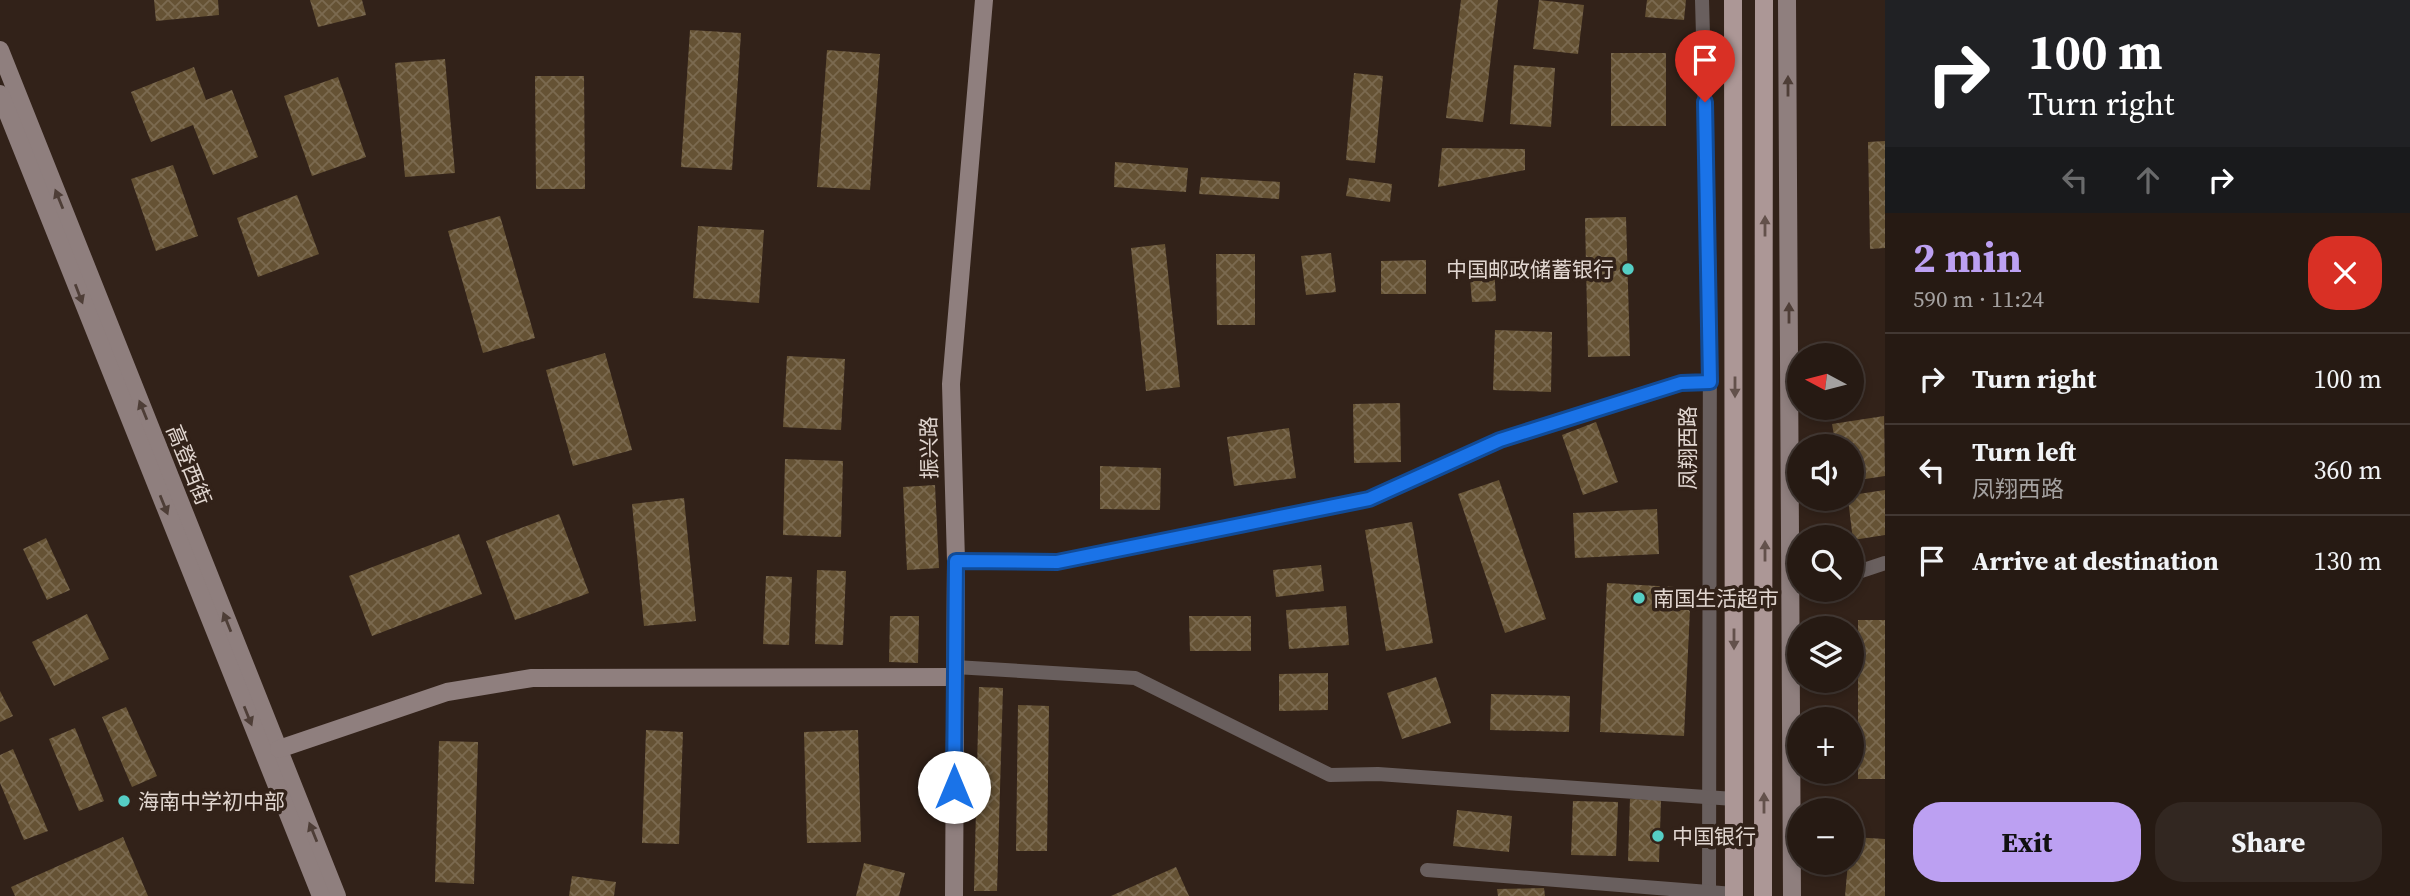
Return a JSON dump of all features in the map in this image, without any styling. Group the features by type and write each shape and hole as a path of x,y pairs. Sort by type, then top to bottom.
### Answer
{"main road":[{"path":"1733,0 1734,895"},
{"path":"1763,0 1763,896"}],"street":[{"name":"振兴路","path":"954,896 956,561 951,383 984,0"},
{"name":"凤翔西路","path":"1702,0 1710,288 1709,895"},
{"path":"1787,0 1795,525"},
{"name":"高登西街","path":"0,50 337,896"},
{"name":"高登西街","path":"0,94 321,896"},
{"path":"956,561 1057,562 1369,499 1500,440 1681,383 1710,382"},
{"path":"1864,570 1885,563"},
{"path":"1792,896 1796,602"},
{"path":"278,749 447,692 531,678 955,672 1135,678 1330,775 1378,774 1734,799"},
{"path":"1427,870 1734,895"}],"building":[{"path":"154,0 218,0 219,15 156,21"},
{"path":"310,0 362,0 366,15 318,27"},
{"path":"1461,0 1498,0 1483,122 1446,118"},
{"path":"1539,0 1584,5 1578,54 1533,49"},
{"path":"1647,0 1686,0 1684,20 1645,17"},
{"path":"690,30 741,33 732,170 681,167"},
{"path":"827,50 880,54 870,190 817,187"},
{"path":"1611,53 1666,53 1666,126 1611,126"},
{"path":"445,59 455,173 405,177 395,63"},
{"path":"1514,65 1555,68 1551,127 1510,124"},
{"path":"194,67 206,100 232,90 258,157 213,175 193,125 151,142 131,92"},
{"path":"1354,73 1383,76 1375,163 1346,160"},
{"path":"535,76 584,76 585,189 536,189"},
{"path":"338,77 366,157 312,176 284,96"},
{"path":"1885,141 1885,248 1870,249 1868,142"},
{"path":"1442,148 1525,149 1525,170 1438,187"},
{"path":"1115,162 1188,168 1186,192 1114,187"},
{"path":"173,165 198,236 156,251 131,179"},
{"path":"1201,177 1280,182 1279,199 1199,194"},
{"path":"1349,178 1392,184 1390,202 1346,196"},
{"path":"297,195 319,254 258,277 237,218"},
{"path":"500,216 535,338 483,353 448,231"},
{"path":"1626,217 1630,356 1588,357 1585,218"},
{"path":"698,226 764,230 759,303 693,298"},
{"path":"1165,244 1180,387 1146,391 1131,248"},
{"path":"1331,253 1336,292 1306,295 1301,256"},
{"path":"1216,254 1255,254 1255,325 1217,325"},
{"path":"1426,260 1426,294 1381,294 1381,261"},
{"path":"1494,265 1496,301 1472,302 1469,266"},
{"path":"1495,330 1552,332 1551,392 1493,390"},
{"path":"605,353 632,450 573,466 546,370"},
{"path":"787,356 845,359 841,430 783,427"},
{"path":"1400,403 1401,462 1354,463 1353,404"},
{"path":"1884,416 1885,476 1864,479 1864,434 1834,434 1832,424"},
{"path":"1596,422 1618,482 1583,495 1562,435"},
{"path":"1289,428 1296,478 1234,486 1227,437"},
{"path":"785,459 843,461 841,537 783,535"},
{"path":"1100,466 1161,468 1160,510 1100,509"},
{"path":"1499,480 1546,619 1505,633 1458,494"},
{"path":"935,485 939,568 907,570 903,487"},
{"path":"1885,490 1885,535 1864,538 1864,525 1851,525 1849,511 1864,511 1864,493"},
{"path":"684,498 696,621 644,626 632,504"},
{"path":"1657,509 1659,554 1575,558 1573,513"},
{"path":"559,514 589,593 515,620 486,541"},
{"path":"1412,522 1433,643 1386,651 1365,530"},
{"path":"459,534 482,594 372,636 349,576"},
{"path":"46,538 70,590 47,600 23,549"},
{"path":"1321,565 1324,591 1276,597 1273,570"},
{"path":"817,570 846,571 843,645 815,644"},
{"path":"766,576 792,577 789,645 763,644"},
{"path":"1607,583 1691,588 1684,736 1600,732"},
{"path":"1346,606 1349,645 1289,649 1286,610"},
{"path":"87,614 109,659 54,686 32,642"},
{"path":"890,616 919,616 918,663 889,662"},
{"path":"1189,616 1251,616 1251,651 1190,651"},
{"path":"1864,620 1885,620 1885,779 1864,779 1864,707 1858,707 1858,693 1864,693"},
{"path":"1328,673 1328,710 1279,711 1279,674"},
{"path":"1436,677 1451,723 1402,739 1387,693"},
{"path":"979,687 1003,688 997,891 974,891"},
{"path":"0,691 13,716 0,722"},
{"path":"1491,694 1570,696 1569,732 1490,730"},
{"path":"1018,705 1049,706 1047,851 1016,851"},
{"path":"126,707 157,776 132,787 102,717"},
{"path":"75,728 104,801 79,811 49,739"},
{"path":"646,730 683,732 679,844 642,843"},
{"path":"858,730 861,842 807,843 804,732"},
{"path":"439,741 478,742 474,884 435,882"},
{"path":"13,749 48,831 24,840 0,783 0,755"},
{"path":"1630,799 1661,800 1659,862 1628,861"},
{"path":"1573,801 1618,802 1616,856 1571,855"},
{"path":"1457,810 1512,816 1509,852 1453,846"},
{"path":"123,837 148,896 15,896 11,887"},
{"path":"1864,838 1885,839 1885,896 1845,896 1847,875 1864,875"},
{"path":"864,863 905,873 899,896 856,896"},
{"path":"1176,867 1189,896 1111,896"},
{"path":"572,876 616,882 614,896 569,896"},
{"path":"1544,888 1545,896 1498,896 1497,889"}],"place":[{"name":"中国邮政储蓄银行","path":"1628,269"},
{"name":"南国生活超市","path":"1639,598"},
{"name":"海南中学初中部","path":"124,801"},
{"name":"中国银行","path":"1658,836"}],"route":[{"path":"954,787 956,561 1057,562 1369,499 1500,440 1681,383 1710,382 1705,102"}]}
